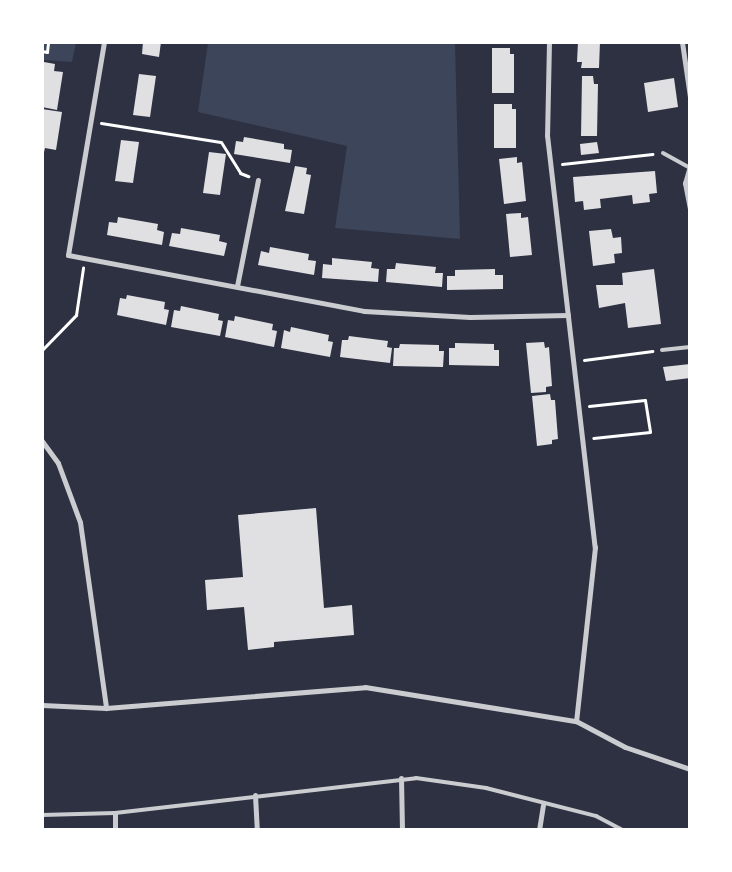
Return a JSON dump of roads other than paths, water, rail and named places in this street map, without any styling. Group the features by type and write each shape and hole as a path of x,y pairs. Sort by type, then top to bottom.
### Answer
{"street":[{"path":"104,42 68,255 364,311 470,317 568,315"},
{"path":"549,42 547,135 595,547 576,721"},
{"path":"682,42 690,97"},
{"path":"689,166 685,184 690,209"},
{"path":"237,286 258,180"},
{"path":"42,441 58,463 80,522 106,708"},
{"path":"42,705 106,708 365,687 576,721 625,747 690,769"},
{"path":"401,778 402,830"},
{"path":"255,795 257,830"},
{"path":"539,830 543,805"},
{"path":"115,813 115,830"}],"lane":[{"path":"663,153 689,166"},
{"path":"662,350 690,347"},
{"path":"42,815 115,813 401,778 486,788 543,805 596,816 622,830"}]}
